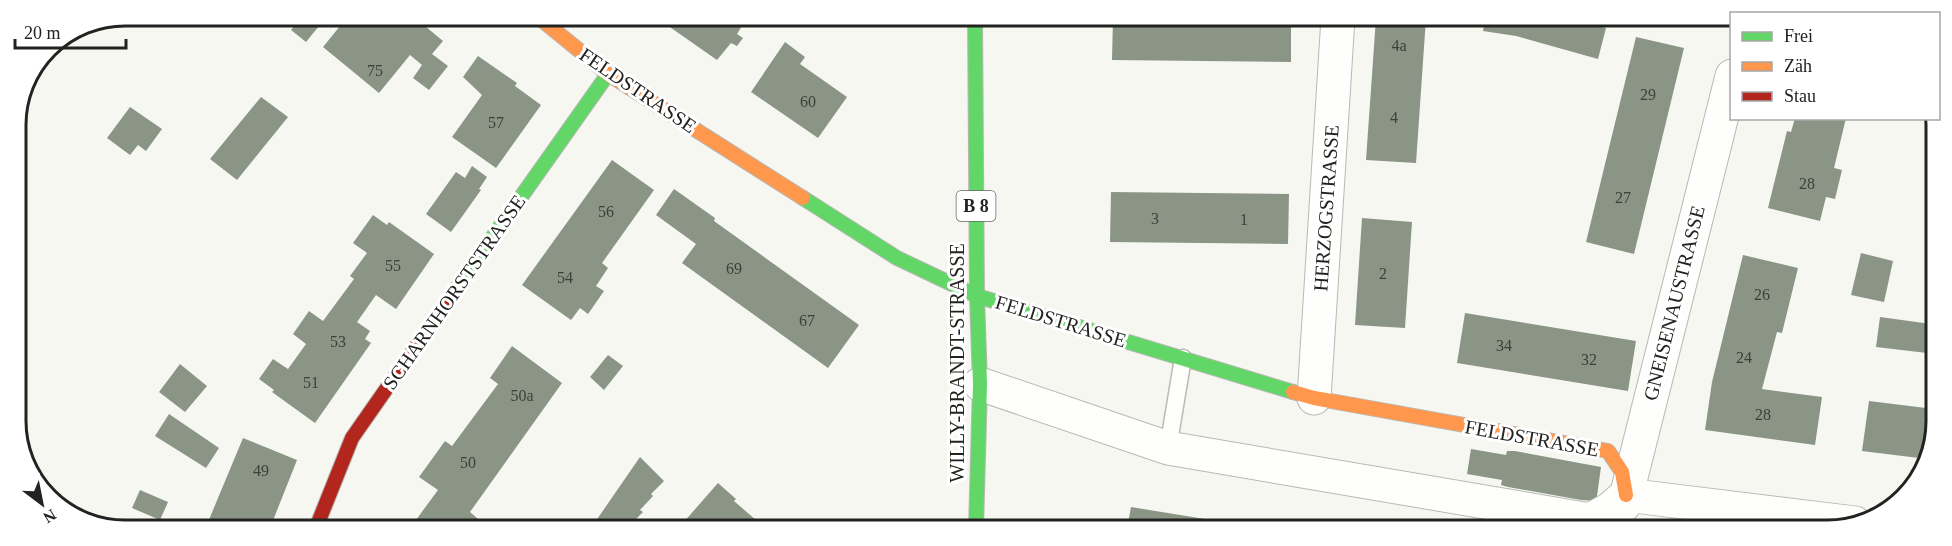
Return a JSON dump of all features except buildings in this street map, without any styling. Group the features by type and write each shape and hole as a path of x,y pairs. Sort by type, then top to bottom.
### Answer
{"street":[{"name":"FELDSTRASSE","path":"549,26 608,74 897,258 977,296 1314,398 1608,451 1622,472 1626,495"},
{"name":"WILLY-BRANDT-STRASSE","path":"975,26 980,384 976,520"},
{"name":"HERZOGSTRASSE","path":"1314,398 1337,26"},
{"name":"SCHARNHORSTSTRASSE","path":"322,520 352,438 608,74"},
{"name":"GNEISENAUSTRASSE","path":"1620,520 1730,80"},
{"path":"980,384 1168,448 1590,520 1610,509 1626,495 1830,520"}],"lane":[{"path":"1168,448 1183,358"}],"traffic: fast":[{"path":"975,26 980,384 976,520"},
{"path":"456,289 608,74"},
{"path":"803,198 897,258 977,296 1293,392"}],"traffic: slow":[{"path":"549,26 608,74 803,198"},
{"path":"1293,392 1314,398 1608,451 1622,472 1626,495"}],"traffic: jam":[{"path":"319,520 352,438 456,289"}]}
